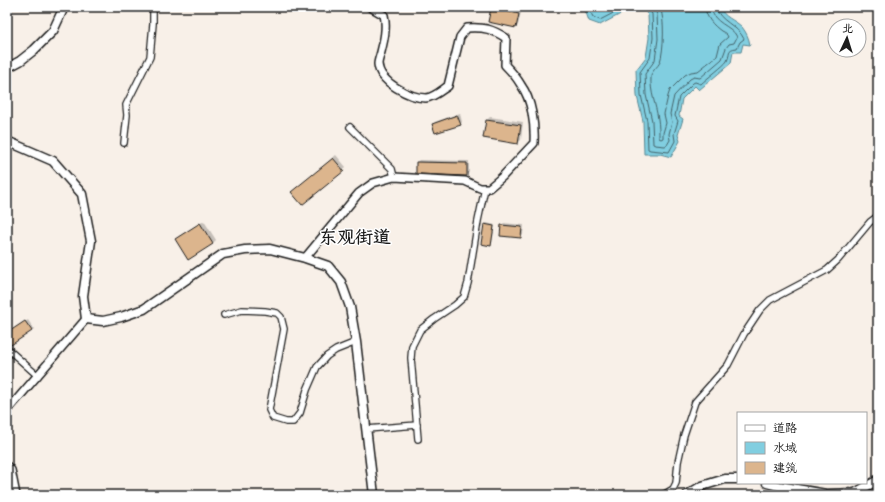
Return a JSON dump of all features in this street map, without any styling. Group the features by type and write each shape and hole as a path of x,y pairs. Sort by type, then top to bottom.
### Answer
{"main road":[{"path":"7,68 29,54 53,31 64,7"},
{"path":"7,141 53,161 82,194 91,241 84,296 86,318 103,321 121,317 144,309 223,254 244,250 270,249 305,258 328,266 341,282 350,307 356,342 374,495"},
{"path":"687,495 702,486 714,482 725,479 737,479"},
{"path":"771,484 826,494 855,493 878,480"}],"street":[{"path":"124,143 127,115 126,104 150,57 153,7"},
{"path":"305,258 359,193 373,183 394,177 465,181 480,188 489,188 502,177 534,144 534,129 528,98 522,85 505,65 506,38 497,32 483,28 467,28 460,37 448,86 435,95 427,98 413,96 394,87 384,78 378,65 384,41 386,23 384,15 370,7"},
{"path":"350,127 392,169 394,177"},
{"path":"418,440 411,358 412,346 420,330 454,306 464,297 468,283 485,188"},
{"path":"663,495 673,489 676,483 678,462 684,435 695,402 728,365 744,334 760,310 770,300 827,270 838,260 870,222 878,216"},
{"path":"224,315 242,310 265,311 276,313 281,317 284,329 269,410 273,418 286,422 293,422 300,412 317,367 327,356 336,350 356,342"},
{"path":"7,411 86,318"},
{"path":"7,347 38,376"},
{"path":"367,429 417,425"},
{"path":"7,459 16,495"}],"water":[{"path":"584,7 720,7 726,16 742,27 746,33 750,45 743,44 741,52 733,52 731,63 699,90 695,86 682,99 679,116 683,119 678,135 680,141 671,157 660,154 644,154 643,121 637,96 636,70 646,57 649,38 648,15 644,10 632,8 600,25 589,21"}],"building":[{"path":"491,8 519,14 516,28 488,22"},
{"path":"457,115 461,125 435,133 432,124"},
{"path":"486,120 521,125 518,144 483,138"},
{"path":"333,158 344,171 302,205 291,192"},
{"path":"416,162 467,163 467,176 416,174"},
{"path":"200,223 213,244 188,260 175,239"},
{"path":"484,224 494,226 491,246 481,244"},
{"path":"501,225 522,227 521,238 500,236"},
{"path":"25,321 32,331 11,345 7,339 7,333"}],"district":[{"name":"东观街道","path":"355,237"}]}
